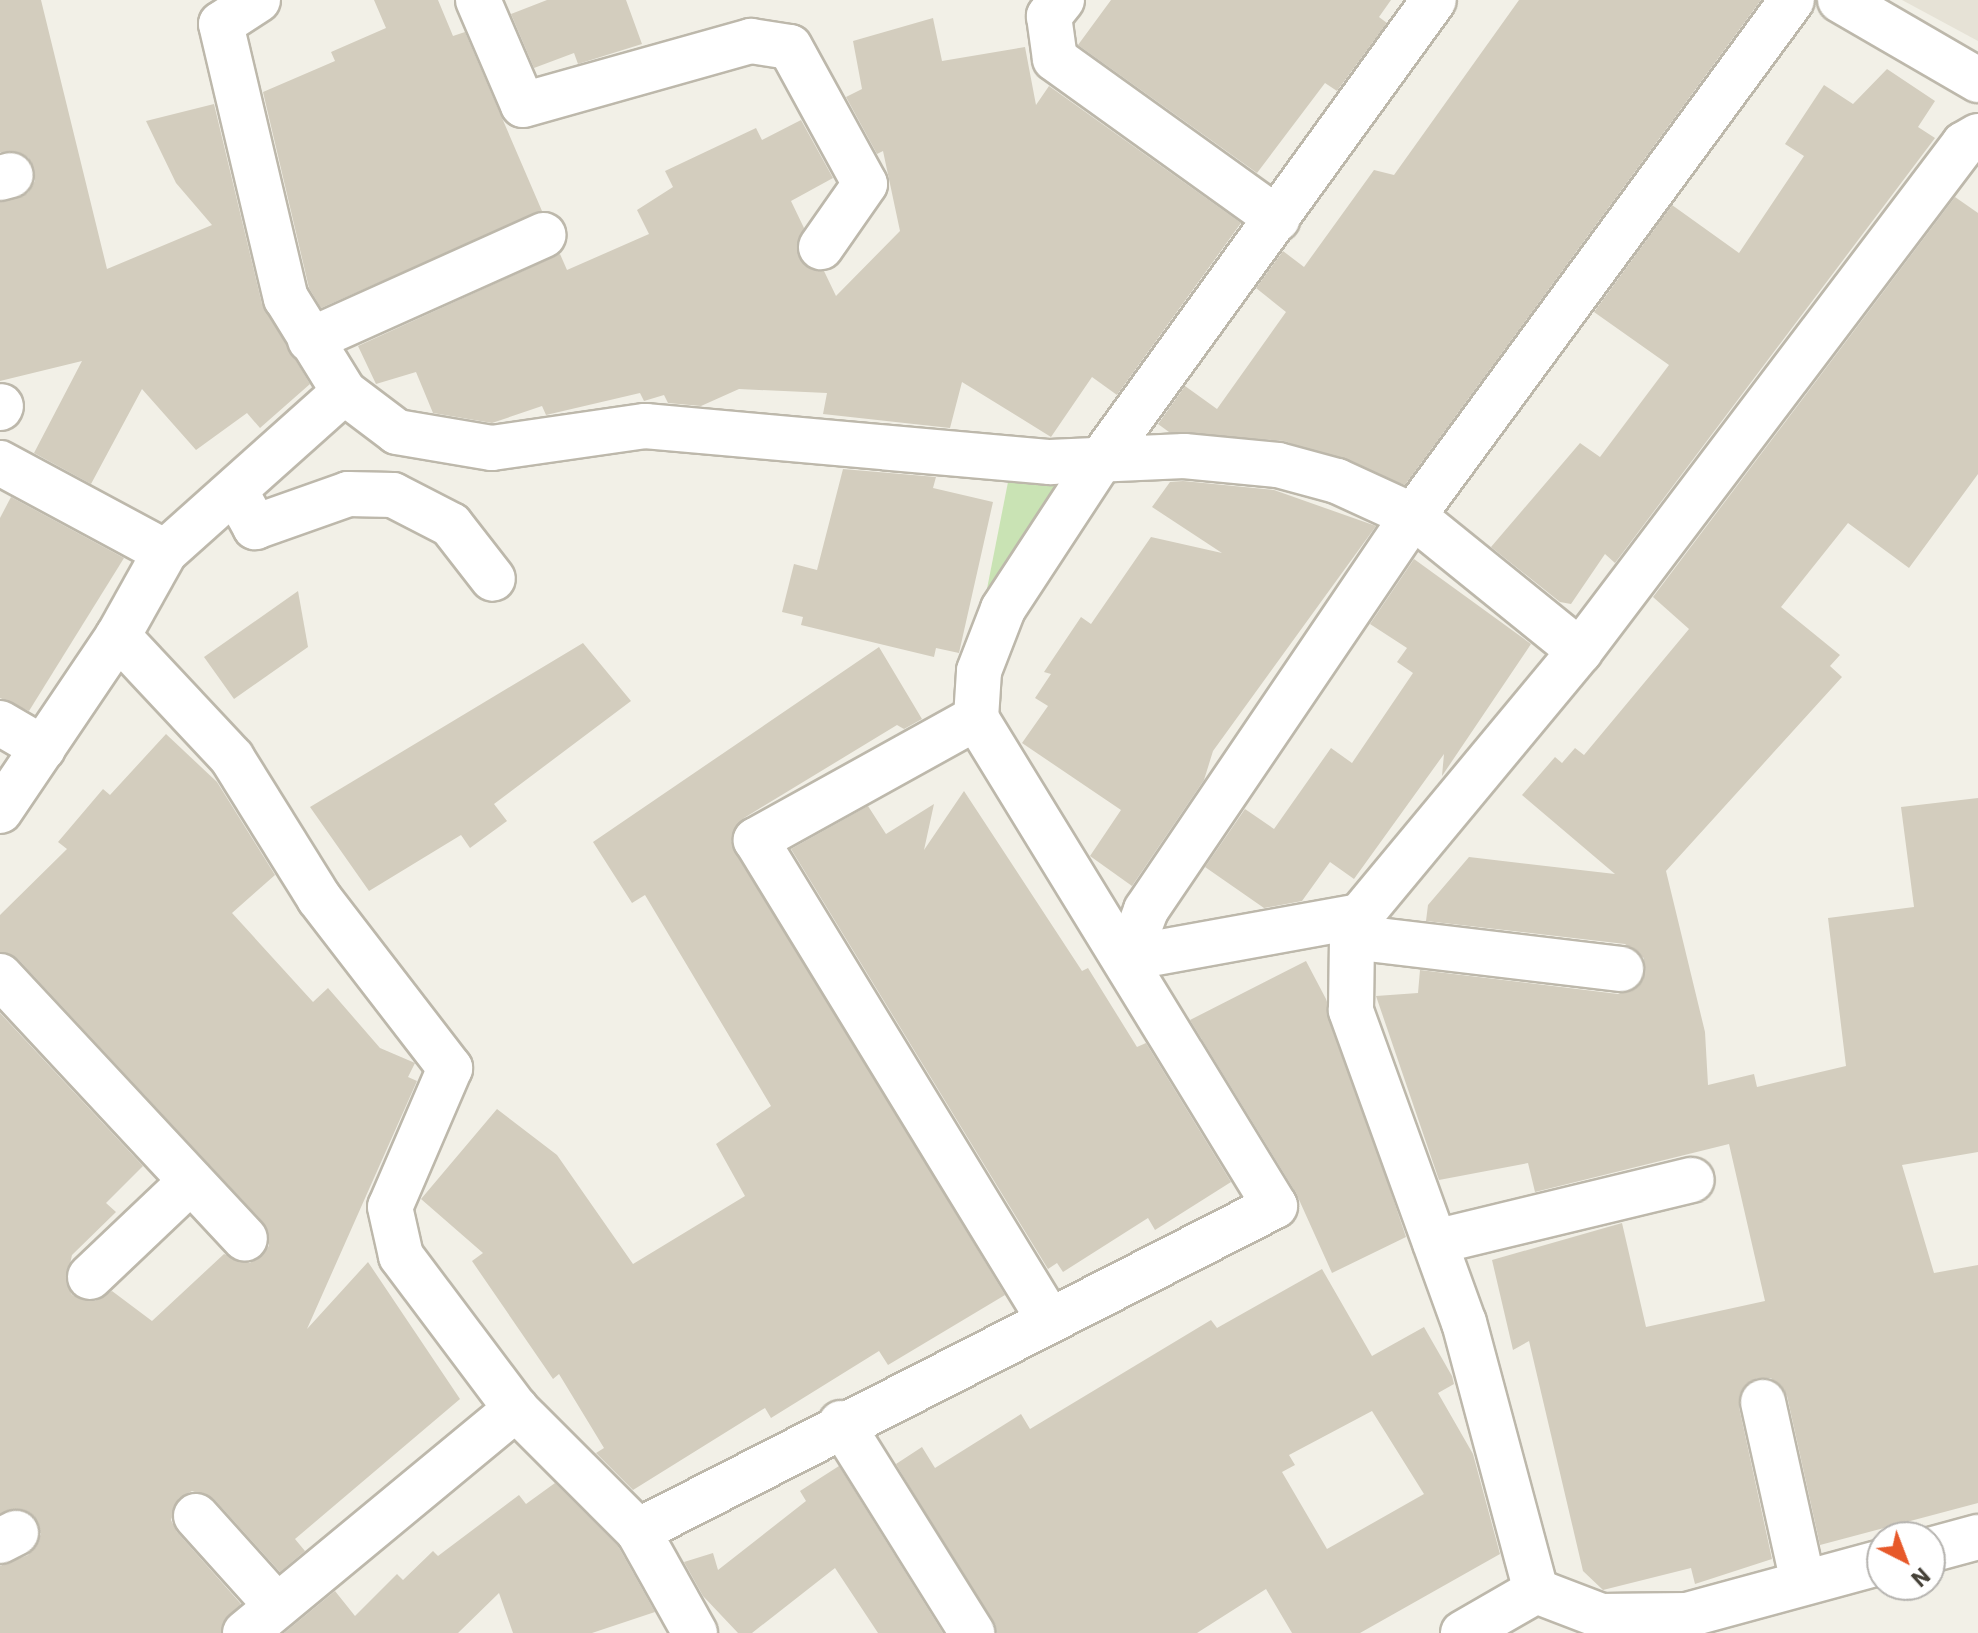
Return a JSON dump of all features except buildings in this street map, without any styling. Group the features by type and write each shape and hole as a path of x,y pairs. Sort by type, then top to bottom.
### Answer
{"street":[{"path":"258,0 221,24 286,298 344,392 397,432 447,446 492,448 645,426 1100,461 1184,456 1278,465 1337,481 1413,516 1580,651"},
{"path":"478,0 523,105 751,41 790,47 865,184 821,247"},
{"path":"1062,0 1049,16 1055,59 1278,219"},
{"path":"638,1531 841,1423 1275,1206 1128,958 976,718 979,671 1003,609 1100,461 1434,0"},
{"path":"1128,958 1146,910 1413,516 1792,0"},
{"path":"1840,0 1978,80"},
{"path":"1536,1591 1435,1242 1351,1010 1356,927 1580,651 1964,144 1978,136"},
{"path":"310,340 544,235"},
{"path":"0,811 118,636 165,552 237,494 344,392"},
{"path":"0,463 165,552"},
{"path":"237,494 255,527 348,494 393,495 451,525 493,579"},
{"path":"118,636 232,758 319,898 450,1068 390,1207 401,1256 516,1409 638,1531 695,1633"},
{"path":"976,718 756,840 1048,1318"},
{"path":"0,723 43,748"},
{"path":"1128,958 1356,927 1621,969"},
{"path":"0,976 245,1239"},
{"path":"1435,1242 1692,1180"},
{"path":"90,1277 191,1181"},
{"path":"1763,1402 1803,1583"},
{"path":"196,1516 261,1620 516,1409"},
{"path":"841,1423 972,1633"},
{"path":"1946,1546 1978,1537"},
{"path":"1536,1591 1601,1616 1642,1618 1687,1615 1866,1566"},
{"path":"1463,1633 1536,1591"}],"shaded area":[{"path":"1902,0 1978,0 1978,41"}],"green space":[{"path":"1009,477 1072,483 985,599"}]}
